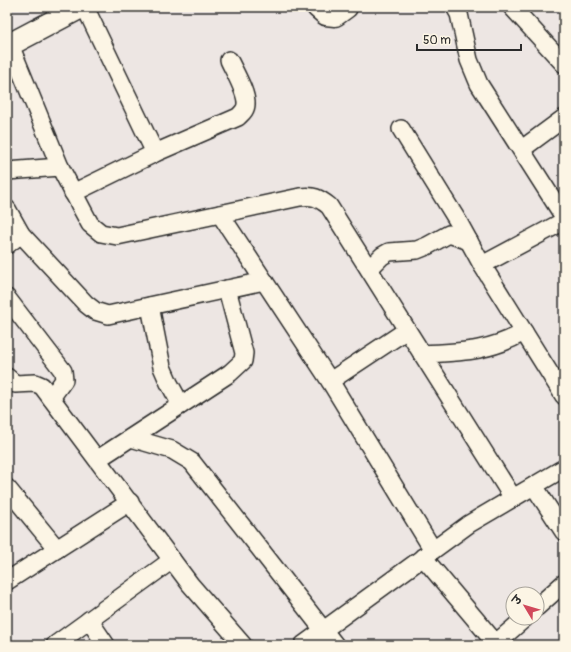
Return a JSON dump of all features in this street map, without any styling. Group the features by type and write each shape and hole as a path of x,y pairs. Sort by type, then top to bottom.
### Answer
{"street":[{"path":"81,7 8,45 60,167 90,224 101,233 117,236 300,197 310,196 319,198 329,206 513,498"},
{"path":"85,7 155,153"},
{"path":"318,7 326,14 335,15 346,7"},
{"path":"455,7 459,14 469,60 479,84 522,149 564,217"},
{"path":"512,7 564,64"},
{"path":"74,193 155,153 238,117 244,111 246,104 245,96 229,60"},
{"path":"522,149 564,118"},
{"path":"401,129 482,265 564,396"},
{"path":"7,171 60,167"},
{"path":"7,209 22,234 86,304 96,311 108,315 264,281"},
{"path":"220,214 330,381 428,554 496,644 516,626"},
{"path":"482,265 564,221"},
{"path":"7,245 22,234"},
{"path":"369,269 382,256 389,252 417,250 449,234 469,242"},
{"path":"98,459 230,373 243,361 244,353 227,289"},
{"path":"7,298 63,371 64,380 51,398"},
{"path":"150,306 162,367 169,384 181,405"},
{"path":"330,381 407,330"},
{"path":"422,354 483,349 510,340 524,332"},
{"path":"7,377 15,384 35,383 42,386 172,560 243,645"},
{"path":"131,438 172,450 192,462 335,645"},
{"path":"303,645 469,524 564,468"},
{"path":"534,486 564,532"},
{"path":"7,488 57,549"},
{"path":"7,581 130,502"},
{"path":"55,645 172,560"},
{"path":"545,600 564,583"},
{"path":"89,620 106,645"}]}
